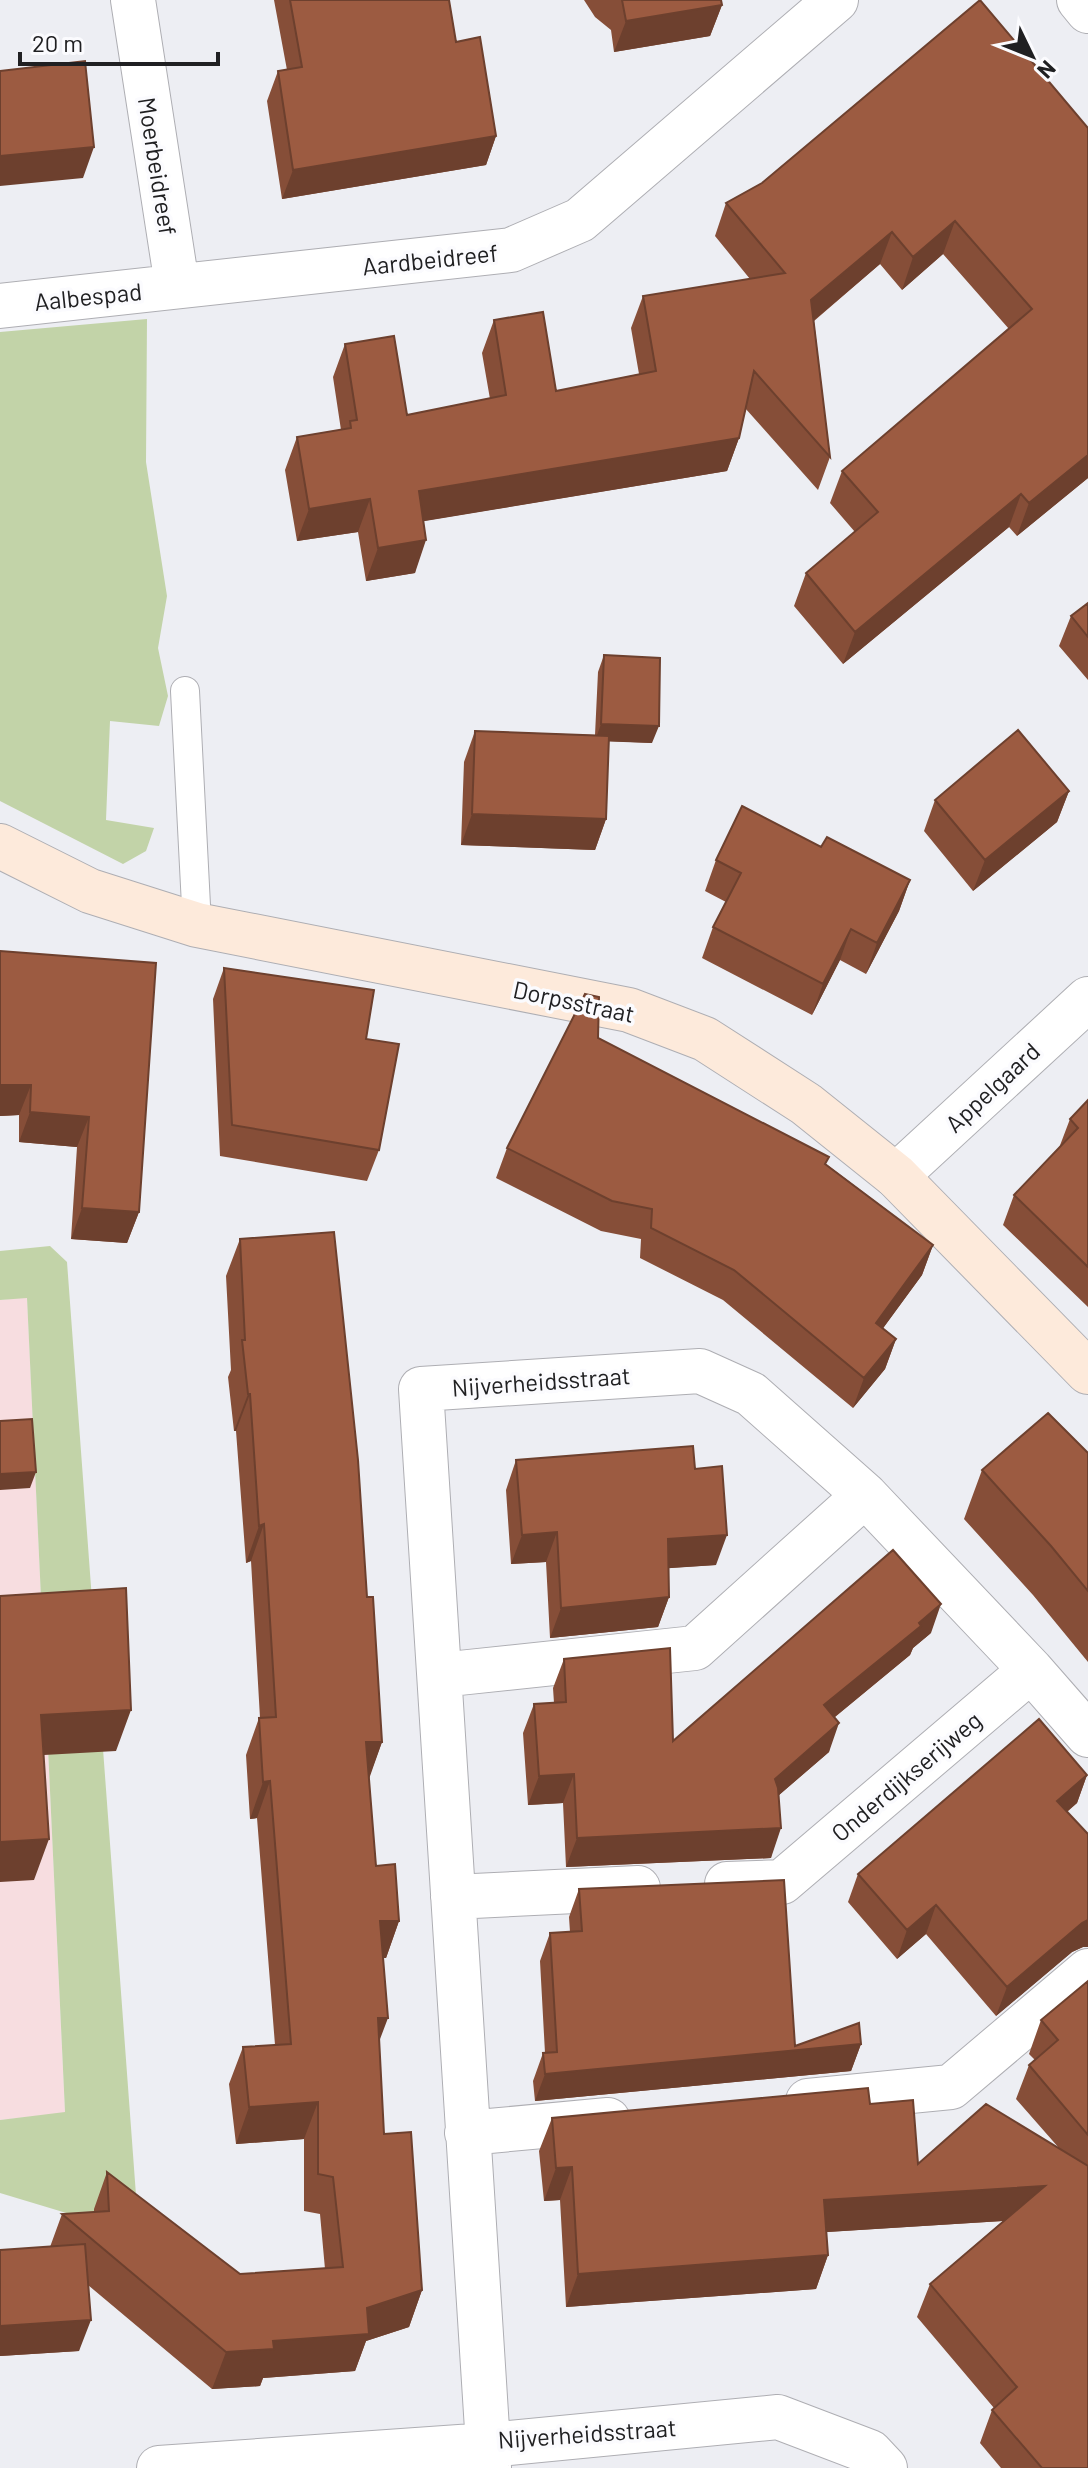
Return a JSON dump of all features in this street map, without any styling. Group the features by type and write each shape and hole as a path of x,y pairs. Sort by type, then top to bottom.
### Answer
{"main road":[{"name":"Dorpsstraat","path":"0,846 90,891 197,925 629,1010 705,1039 806,1104 896,1176 1088,1372"}],"street":[{"name":"Moerbeidreef","path":"133,0 177,285"},
{"name":"Aardbeidreef","path":"177,285 511,250 580,220 836,0"},
{"path":"1079,0 1088,11"},
{"name":"Aalbespad","path":"0,306 177,285"},
{"name":"Appelgaard","path":"896,1176 1088,999"},
{"name":"Nijverheidsstraat","path":"865,1495 751,1394 700,1371 421,1389 488,2456 778,2417 870,2452 885,2468"},
{"path":"440,1675 695,1648 865,1495 1031,1670 1088,1735"},
{"name":"Onderdijkserijweg","path":"453,1897 782,1882 1031,1670"},
{"path":"764,2105 951,2087 1088,1971"},
{"path":"467,2133 654,2115"},
{"path":"159,2468 488,2456"}],"lane":[{"path":"185,691 197,925"}],"shaded area":[{"path":"27,1297 65,2113 0,2120 0,1300"}],"green space":[{"path":"147,319 146,462 167,596 158,648 168,696 159,726 110,721 106,820 154,828 146,851 123,864 0,801 0,332"},
{"path":"50,1246 67,1262 136,2195 83,2218 0,2193 0,2120 65,2112 27,1298 0,1300 0,1251"}],"building":[{"path":"290,0 449,0 456,42 480,37 496,136 293,170 278,71 302,67"},
{"path":"622,0 721,0 722,5 626,21"},
{"path":"980,0 1088,128 1088,455 1029,503 1021,494 855,632 806,573 878,512 842,471 1032,309 955,221 913,257 892,232 811,300 830,457 754,371 739,438 419,491 426,540 378,548 370,499 309,509 297,437 351,428 350,421 357,420 345,344 394,336 407,415 506,395 494,320 543,312 556,391 656,371 643,296 785,273 726,203 762,183"},
{"path":"85,61 94,147 0,156 0,71"},
{"path":"1088,603 1088,637 1071,616"},
{"path":"604,655 660,658 659,726 601,724"},
{"path":"1018,730 1069,791 985,860 935,800"},
{"path":"475,731 609,736 606,819 472,814"},
{"path":"742,806 821,847 827,837 910,880 877,943 851,929 823,984 713,927 741,873 716,860"},
{"path":"0,951 156,963 139,1212 82,1208 89,1117 30,1112 31,1085 0,1085"},
{"path":"224,968 374,990 366,1039 399,1044 379,1150 232,1125"},
{"path":"585,994 599,997 598,1038 829,1157 825,1164 933,1245 876,1323 896,1339 864,1378 734,1270 651,1228 652,1209 612,1201 507,1148"},
{"path":"1088,1100 1088,1267 1014,1195 1078,1128 1070,1119"},
{"path":"334,1232 358,1460 367,1597 373,1597 382,1742 366,1742 376,1866 395,1864 399,1921 380,1921 388,2018 378,2018 384,2134 411,2132 422,2290 367,2308 369,2334 273,2341 274,2349 226,2352 62,2214 109,2211 107,2172 240,2274 343,2267 333,2177 318,2174 318,2102 249,2107 243,2047 291,2044 270,1781 263,1782 259,1718 276,1717 264,1524 259,1526 250,1394 242,1340 245,1340 240,1239"},
{"path":"1048,1413 1088,1453 1088,1591 982,1470"},
{"path":"32,1419 36,1472 0,1474 0,1421"},
{"path":"693,1446 695,1469 722,1466 727,1535 668,1539 669,1597 561,1608 557,1532 522,1535 516,1460"},
{"path":"893,1550 941,1604 919,1623 921,1626 824,1705 839,1723 775,1779 781,1828 577,1838 574,1774 539,1776 534,1704 566,1702 564,1659 670,1648 673,1741"},
{"path":"126,1588 131,1710 41,1715 49,1839 0,1842 0,1596"},
{"path":"1039,1719 1087,1775 1057,1801 1088,1834 1088,1920 1007,1987 936,1905 907,1930 858,1874"},
{"path":"784,1880 795,2046 859,2023 861,2044 545,2074 543,2053 557,2052 550,1933 582,1931 579,1889"},
{"path":"1088,1981 1088,2135 1029,2065 1058,2040 1041,2020"},
{"path":"868,2088 870,2104 913,2100 918,2164 986,2104 1088,2166 1088,2468 1042,2468 992,2410 1017,2387 930,2284 1045,2186 824,2200 828,2255 578,2274 572,2167 556,2168 552,2118"},
{"path":"85,2244 91,2320 0,2326 0,2250"}]}
